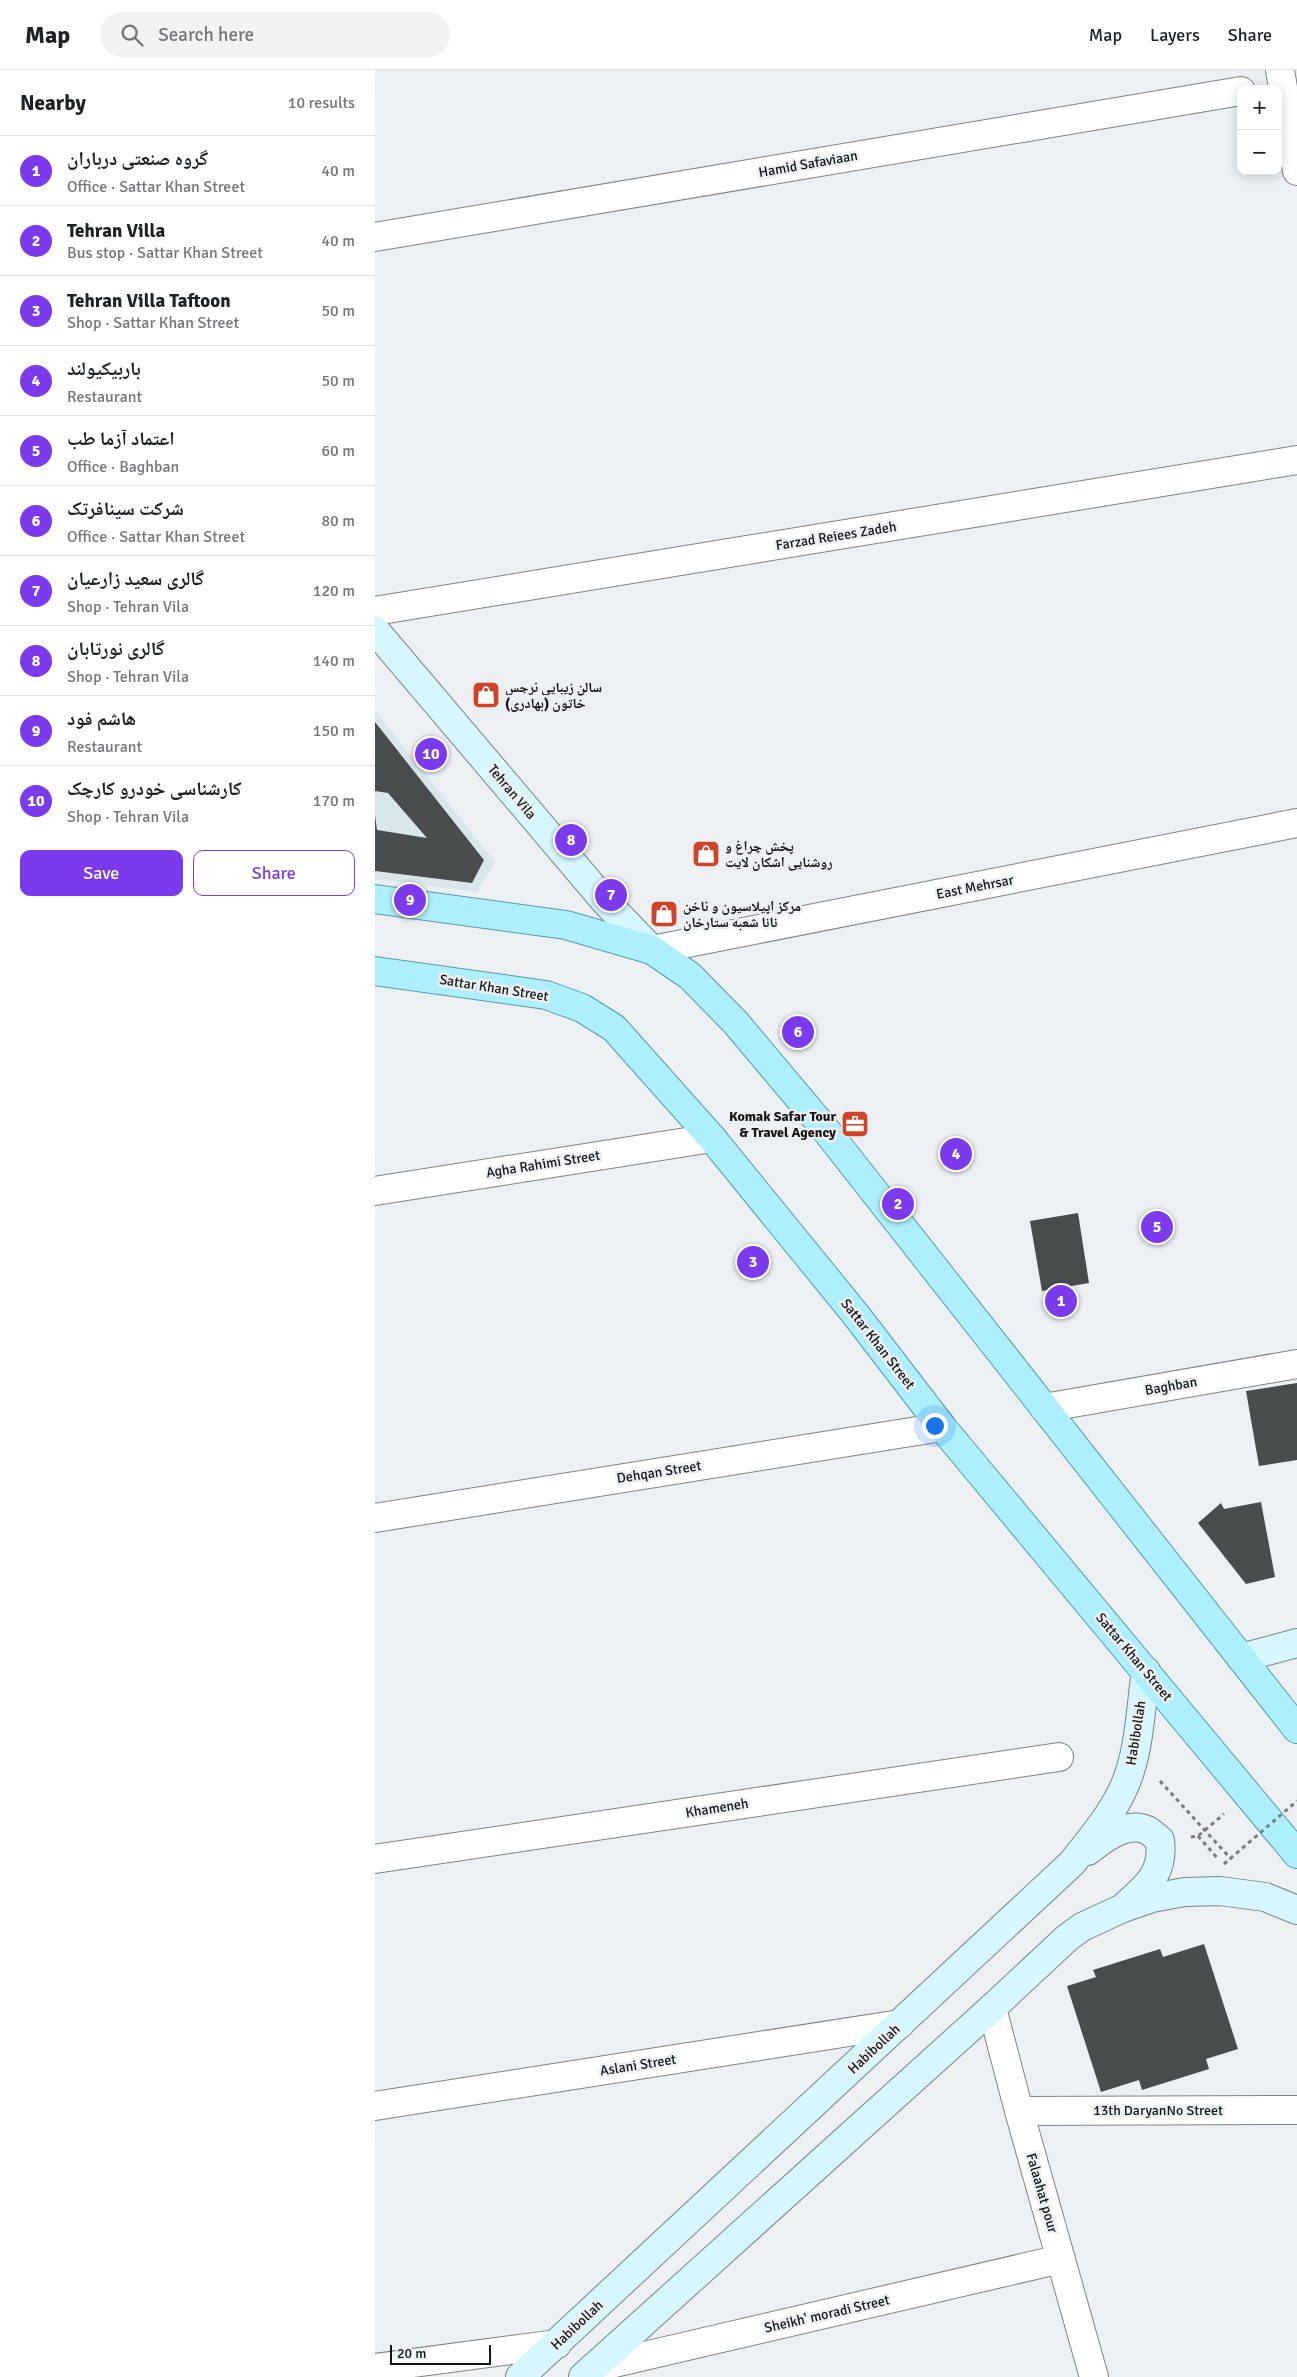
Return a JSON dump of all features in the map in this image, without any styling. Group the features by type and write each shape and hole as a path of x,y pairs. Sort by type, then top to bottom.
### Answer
{"main road":[{"name":"Tehran Vila","path":"375,630 603,899 652,950"},
{"path":"375,899 566,925 652,950 689,976 736,1023 825,1129 1297,1729"},
{"name":"Sattar Khan Street","path":"375,971 546,995 582,1008 614,1028 712,1138 856,1315 942,1427 1297,1854"},
{"path":"1241,1658 1297,1643"},
{"name":"Habibollah","path":"520,2377 1072,1863 1100,1827 1122,1791 1135,1754 1146,1671"},
{"path":"1072,1863 1113,1833 1131,1828 1147,1830 1160,1840 1162,1854 1151,1882 1123,1908"},
{"path":"588,2373 1067,1938 1082,1927 1123,1908 1152,1898 1185,1892 1220,1891 1265,1897 1297,1910"}],"street":[{"path":"1279,81 1297,170"},
{"name":"Hamid Safaviaan","path":"375,237 1237,92"},
{"name":"Farzad Reiees Zadeh","path":"375,612 1297,460"},
{"name":"East Mehrsar","path":"652,950 1297,823"},
{"name":"Agha Rahimi Street","path":"375,1191 712,1138"},
{"name":"Baghban","path":"1044,1408 1297,1364"},
{"name":"Dehqan Street","path":"375,1518 942,1427"},
{"name":"Khameneh","path":"375,1859 1059,1757"},
{"name":"Falaahat pour","path":"992,2008 1094,2377"},
{"name":"Aslani Street","path":"375,2106 900,2024"},
{"name":"13th DaryanNo Street","path":"1019,2111 1297,2110"},
{"name":"Sheikh' moradi Street","path":"588,2373 1061,2259"},
{"path":"375,2368 557,2344"}],"path":[{"path":"1135,1754 1265,1897"},
{"path":"1160,1840 1198,1836 1247,1794"},
{"path":"1198,1836 1223,1864 1297,1801"}],"shaded area":[{"path":"375,710 495,862 477,892 375,879"}],"building":[{"path":"375,722 484,860 472,883 375,871 375,815 377,830 427,838 388,793 375,791"},
{"path":"1078,1213 1089,1283 1042,1291 1030,1221"},
{"path":"1297,1383 1297,1460 1259,1466 1246,1391"},
{"path":"1261,1502 1275,1577 1246,1584 1198,1523 1221,1503 1224,1509"},
{"path":"1204,1944 1238,2049 1206,2059 1209,2069 1142,2090 1139,2080 1101,2092 1067,1986 1096,1977 1093,1970 1160,1949 1163,1957"}],"place":[{"name":"سالن زیبایی نرجس خاتون (بهادری)","path":"486,695"},
{"name":"کارشناسی خودرو کارچک","path":"431,754"},
{"name":"گالری نورتابان","path":"571,840"},
{"name":"پخش چراغ و روشنایی اشکان لایت","path":"706,854"},
{"name":"گالری سعید زارعیان","path":"611,895"},
{"name":"هاشم فود","path":"410,900"},
{"name":"مرکز اپیلاسیون و ناخن نانا شعبه ستارخان","path":"664,914"},
{"name":"شرکت سینافرتک","path":"798,1032"},
{"name":"Komak Safar Tour & Travel Agency","path":"855,1124"},
{"name":"باربیکیولند","path":"956,1154"},
{"name":"Tehran Villa","path":"898,1204"},
{"name":"اعتماد آزما طب","path":"1157,1227"},
{"name":"Tehran Villa Taftoon","path":"753,1262"},
{"name":"گروه صنعتی درباران","path":"1061,1301"}]}
